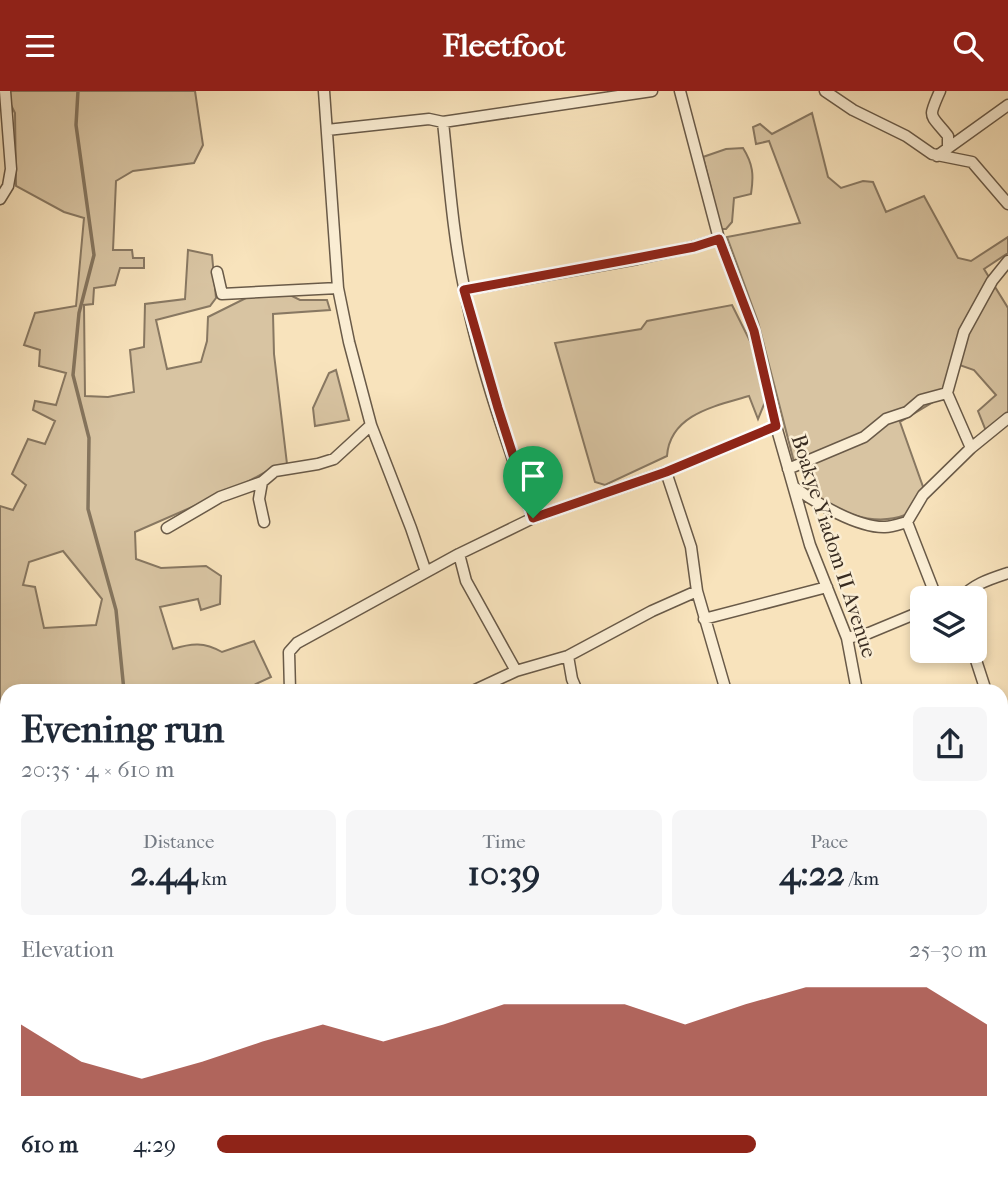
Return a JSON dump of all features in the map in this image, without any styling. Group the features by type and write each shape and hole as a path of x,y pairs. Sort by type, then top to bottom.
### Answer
{"street":[{"path":"0,199 8,186 11,169 5,91"},
{"path":"324,91 338,288 354,365 371,425 426,572"},
{"path":"327,130 429,119 443,122 652,91"},
{"name":"Boakye Yiadom II Avenue","path":"680,91 719,239 754,331 776,426 810,545 847,638 857,684"},
{"path":"825,91 853,110 906,136 937,156 972,162 1008,204"},
{"path":"940,91 931,110 932,119 948,136 948,148"},
{"path":"937,156 1008,105"},
{"path":"443,122 452,211 464,290 533,518"},
{"path":"464,290 694,247 719,239"},
{"path":"971,448 947,393 964,333 992,281 1008,261"},
{"path":"217,272 222,294 338,288"},
{"path":"788,469 864,437 886,419 907,412 921,400 947,393"},
{"path":"794,487 813,500 859,521 885,527 907,522 923,495 971,448 1008,418"},
{"path":"167,528 220,497 262,482 275,471 334,459 371,425"},
{"path":"290,684 289,652 297,643 459,554 533,518 666,472 776,426"},
{"path":"666,472 691,547 696,591 724,684"},
{"path":"262,482 259,499 264,522"},
{"path":"907,522 932,586"},
{"path":"459,554 466,581 516,671"},
{"path":"976,586 1008,572"},
{"path":"704,618 827,587"},
{"path":"488,684 516,671 568,656 696,591"},
{"path":"847,638 869,633 910,616"},
{"path":"568,656 574,684"},
{"path":"977,663 984,684"}],"shaded area":[{"path":"4,91 195,91 203,145 194,163 133,171 116,181 113,250 132,250 133,258 144,258 144,268 120,268 115,285 94,288 93,304 84,305 85,396 108,397 134,392 130,350 144,347 145,304 185,299 188,250 212,255 216,298 210,306 156,320 167,369 201,362 207,341 208,317 248,297 288,294 300,300 327,300 330,310 273,314 274,354 287,464 135,532 136,559 161,568 206,566 221,576 220,604 201,610 198,599 160,607 173,649 198,644 222,652 254,641 271,677 256,684 0,684 0,506 13,510 26,485 12,474 28,439 45,444 55,421 33,410 35,401 56,405 66,373 39,366 40,350 24,345 35,313 76,306 84,218 64,212 16,186 15,113","holes":["63,551 102,599 96,625 44,628 35,587 23,585 29,562"]},
{"path":"812,113 828,177 841,188 863,181 873,182 886,212 924,196 958,258 971,261 1008,237 1008,253 984,269 1008,308 1008,412 986,431 978,411 996,395 974,370 954,363 943,396 900,422 927,498 908,514 892,518 854,515 807,492 814,476 813,465 794,462 758,322 727,237 800,223 769,141 756,144 753,127 760,124 772,134"},
{"path":"743,148 752,170 751,194 734,198 732,222 726,229 721,229 703,157 726,149"},
{"path":"732,305 754,349 765,402 758,419 749,396 709,408 676,430 667,456 605,485 595,482 555,343 641,329 647,321"},
{"path":"336,370 349,420 315,426 313,408 329,373"}],"waterway":[{"path":"78,91 76,125 94,255 79,313 73,375 89,438 88,509 116,610 123,684"}],"route":[{"path":"719,239 754,331 776,426 666,472 533,518 464,290 694,247 719,239"}]}
